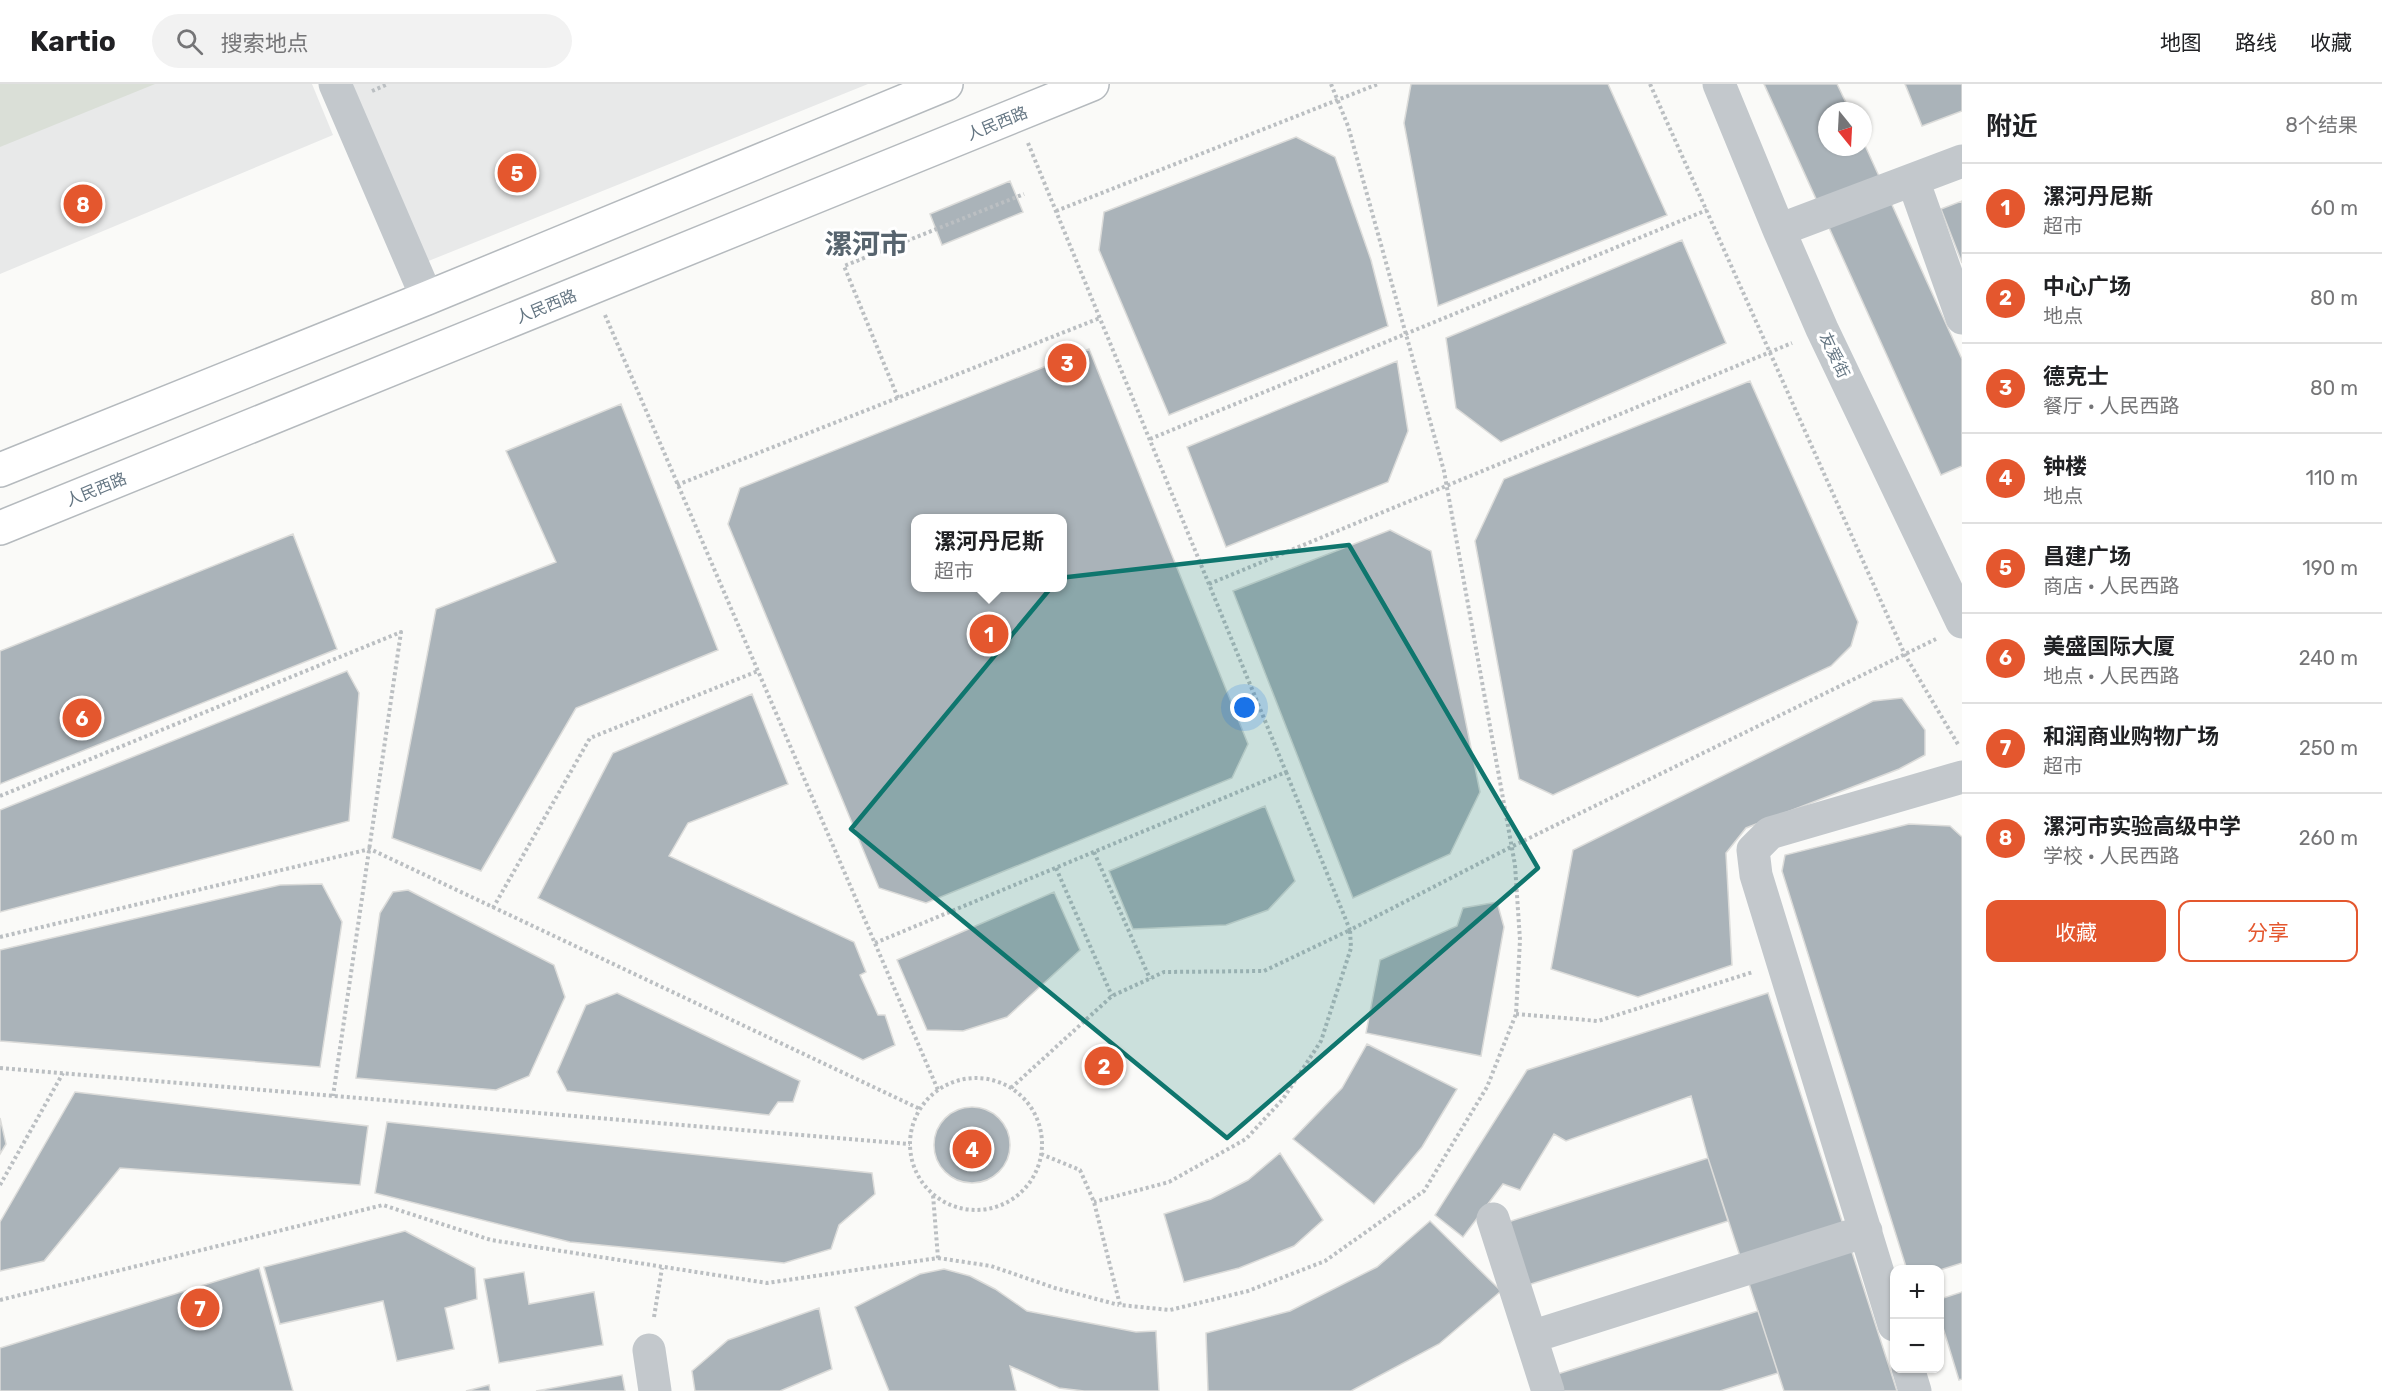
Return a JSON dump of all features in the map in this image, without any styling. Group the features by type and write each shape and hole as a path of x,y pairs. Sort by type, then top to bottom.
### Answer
{"main road":[{"path":"0,470 428,298 946,84"},
{"name":"人民西路","path":"0,528 1092,84"}],"street":[{"path":"335,84 428,298"},
{"name":"友爱街","path":"1719,84 1779,230 1952,629"},
{"path":"1779,230 1962,161"},
{"path":"1913,180 1961,311"},
{"path":"1892,1319 1756,875 1753,850 1770,833 1962,777"},
{"path":"1492,1219 1548,1391"},
{"path":"1531,1337 1866,1231"},
{"path":"649,1350 655,1391"},
{"path":"1910,1373 1915,1391"}],"path":[{"path":"0,1300 382,1205 491,1240 767,1283 938,1258 992,1266 1055,1288 1119,1305 1170,1310 1248,1291 1324,1261 1424,1191 1487,1087 1516,1014 1520,940 1515,865 1446,486 1348,126 1331,84"},
{"path":"1056,211 1378,84"},
{"path":"1650,84 1905,655 1962,751"},
{"path":"1017,115 1350,930 1351,948 1321,1041 1283,1099 1246,1139 1169,1182 1094,1202"},
{"path":"898,398 844,266 1024,194"},
{"path":"1150,439 1707,210"},
{"path":"593,287 938,1090"},
{"path":"677,485 1100,318"},
{"path":"1209,584 1770,353 1822,329"},
{"path":"1011,1088 1112,996 1164,972 1264,971 1350,930 1511,847 1905,655 1952,629"},
{"path":"0,796 401,632 333,1096"},
{"path":"493,908 590,738 758,671"},
{"path":"875,943 1286,772"},
{"path":"0,937 370,849 920,1109"},
{"path":"1094,852 1150,979"},
{"path":"1056,868 1112,996"},
{"path":"1516,1014 1598,1021 1783,963"},
{"path":"0,1068 910,1144"},
{"path":"0,1185 63,1073"},
{"path":"975,1078 994,1080 1011,1088 1026,1101 1037,1116 1042,1135 1041,1154 1035,1173 1024,1190 1008,1202 989,1209 969,1210 950,1205 933,1194 920,1180 912,1162 910,1144 912,1125 920,1109 938,1090 956,1081 975,1078"},
{"path":"1041,1154 1080,1170 1094,1202 1119,1305"},
{"path":"933,1194 938,1258"},
{"path":"649,1350 662,1268"}],"highlighted area":[{"path":"1349,545 1538,868 1227,1138 851,829 1059,578"}],"shaded area":[{"path":"0,84 312,84 333,135 0,274"},
{"path":"0,84 155,84 0,147"},
{"path":"349,84 868,84 426,262"}],"building":[{"path":"1411,84 1608,84 1667,215 1438,306 1404,123"},
{"path":"1764,84 1837,84 1846,102 1818,102 1818,156 1870,156 1962,359 1962,466 1941,475"},
{"path":"1905,84 1962,84 1962,111 1922,126"},
{"path":"1296,137 1335,157 1371,260 1388,326 1169,415 1099,250 1104,212"},
{"path":"1010,181 1023,212 942,245 930,214"},
{"path":"1962,201 1962,263 1941,209"},
{"path":"1682,240 1726,343 1501,442 1456,408 1446,338"},
{"path":"1089,349 1248,744 1232,778 926,903 879,888 728,524 740,488"},
{"path":"1397,361 1408,431 1388,482 1226,547 1187,447"},
{"path":"1750,381 1858,622 1851,646 1831,666 1553,795 1519,779 1475,541 1504,479"},
{"path":"621,404 718,650 576,708 481,871 392,838 436,609 556,562 506,451"},
{"path":"1390,530 1431,551 1480,792 1450,854 1353,898 1233,591"},
{"path":"293,534 337,649 0,784 0,651"},
{"path":"347,671 359,693 349,821 0,912 0,810"},
{"path":"752,694 788,784 688,823 669,856 854,942 866,972 860,975 878,1015 885,1015 895,1045 863,1060 538,898 613,753"},
{"path":"1902,698 1925,730 1925,755 1899,769 1746,828 1726,853 1732,965 1638,997 1551,969 1573,850 1873,701"},
{"path":"1265,806 1295,881 1268,910 1226,925 1133,929 1109,871"},
{"path":"1909,824 1950,826 1962,837 1962,1263 1944,1269 1944,1265 1905,1265 1782,871 1785,855"},
{"path":"322,884 342,922 320,1067 0,1041 0,950 280,885"},
{"path":"408,890 554,965 565,997 529,1076 496,1090 356,1078 380,913 393,892"},
{"path":"1054,892 1080,950 1007,1017 963,1031 927,1030 897,960"},
{"path":"1497,902 1504,927 1481,1056 1366,1033 1380,960 1457,926 1463,908"},
{"path":"617,993 800,1081 793,1102 778,1102 769,1115 567,1091 557,1072 586,1005"},
{"path":"1768,993 1897,1391 1784,1391 1708,1158 1691,1096 1566,1141 1554,1134 1520,1190 1503,1184 1463,1237 1435,1215 1527,1070"},
{"path":"1367,1044 1457,1089 1422,1147 1374,1204 1293,1139 1342,1088"},
{"path":"75,1092 368,1126 360,1185 120,1168 44,1261 0,1271 0,1222"},
{"path":"972,1107 987,1110 999,1118 1007,1130 1010,1145 1007,1160 999,1172 987,1180 972,1183 957,1180 945,1172 937,1160 934,1145 937,1130 945,1118 957,1110"},
{"path":"0,1118 6,1144 0,1154"},
{"path":"387,1122 872,1173 875,1194 839,1225 831,1249 784,1263 570,1242 375,1193"},
{"path":"1280,1153 1323,1220 1294,1246 1239,1268 1184,1282 1164,1214 1211,1199 1248,1180"},
{"path":"1708,1158 1728,1221 1528,1285 1508,1222"},
{"path":"1430,1221 1501,1291 1439,1344 1351,1391 1208,1391 1206,1333 1290,1311 1377,1267"},
{"path":"405,1231 475,1268 477,1299 445,1308 454,1349 397,1361 383,1301 280,1324 264,1267"},
{"path":"259,1268 293,1391 0,1391 0,1348"},
{"path":"944,1269 970,1276 995,1289 1027,1311 1136,1332 1156,1331 1159,1391 1084,1391 1059,1388 1010,1366 1016,1391 889,1391 855,1307 920,1274"},
{"path":"524,1272 529,1304 594,1292 603,1345 499,1363 484,1279"},
{"path":"1962,1292 1962,1379 1959,1380 1944,1331 1944,1298"},
{"path":"819,1308 832,1369 780,1391 695,1391 692,1371 728,1340"},
{"path":"1758,1311 1778,1373 1720,1391 1556,1391 1551,1376"},
{"path":"622,1375 625,1391 536,1391"},
{"path":"489,1385 490,1391 466,1391"}],"place":[{"name":"昌建广场","path":"517,173"},
{"name":"漯河市实验高级中学","path":"83,204"},
{"name":"德克士","path":"1067,363"},
{"name":"漯河丹尼斯","path":"989,634"},
{"name":"美盛国际大厦","path":"82,718"},
{"name":"中心广场","path":"1104,1066"},
{"name":"钟楼","path":"972,1149"},
{"name":"和润商业购物广场","path":"200,1308"}],"district":[{"name":"漯河市","path":"866,244"}]}
